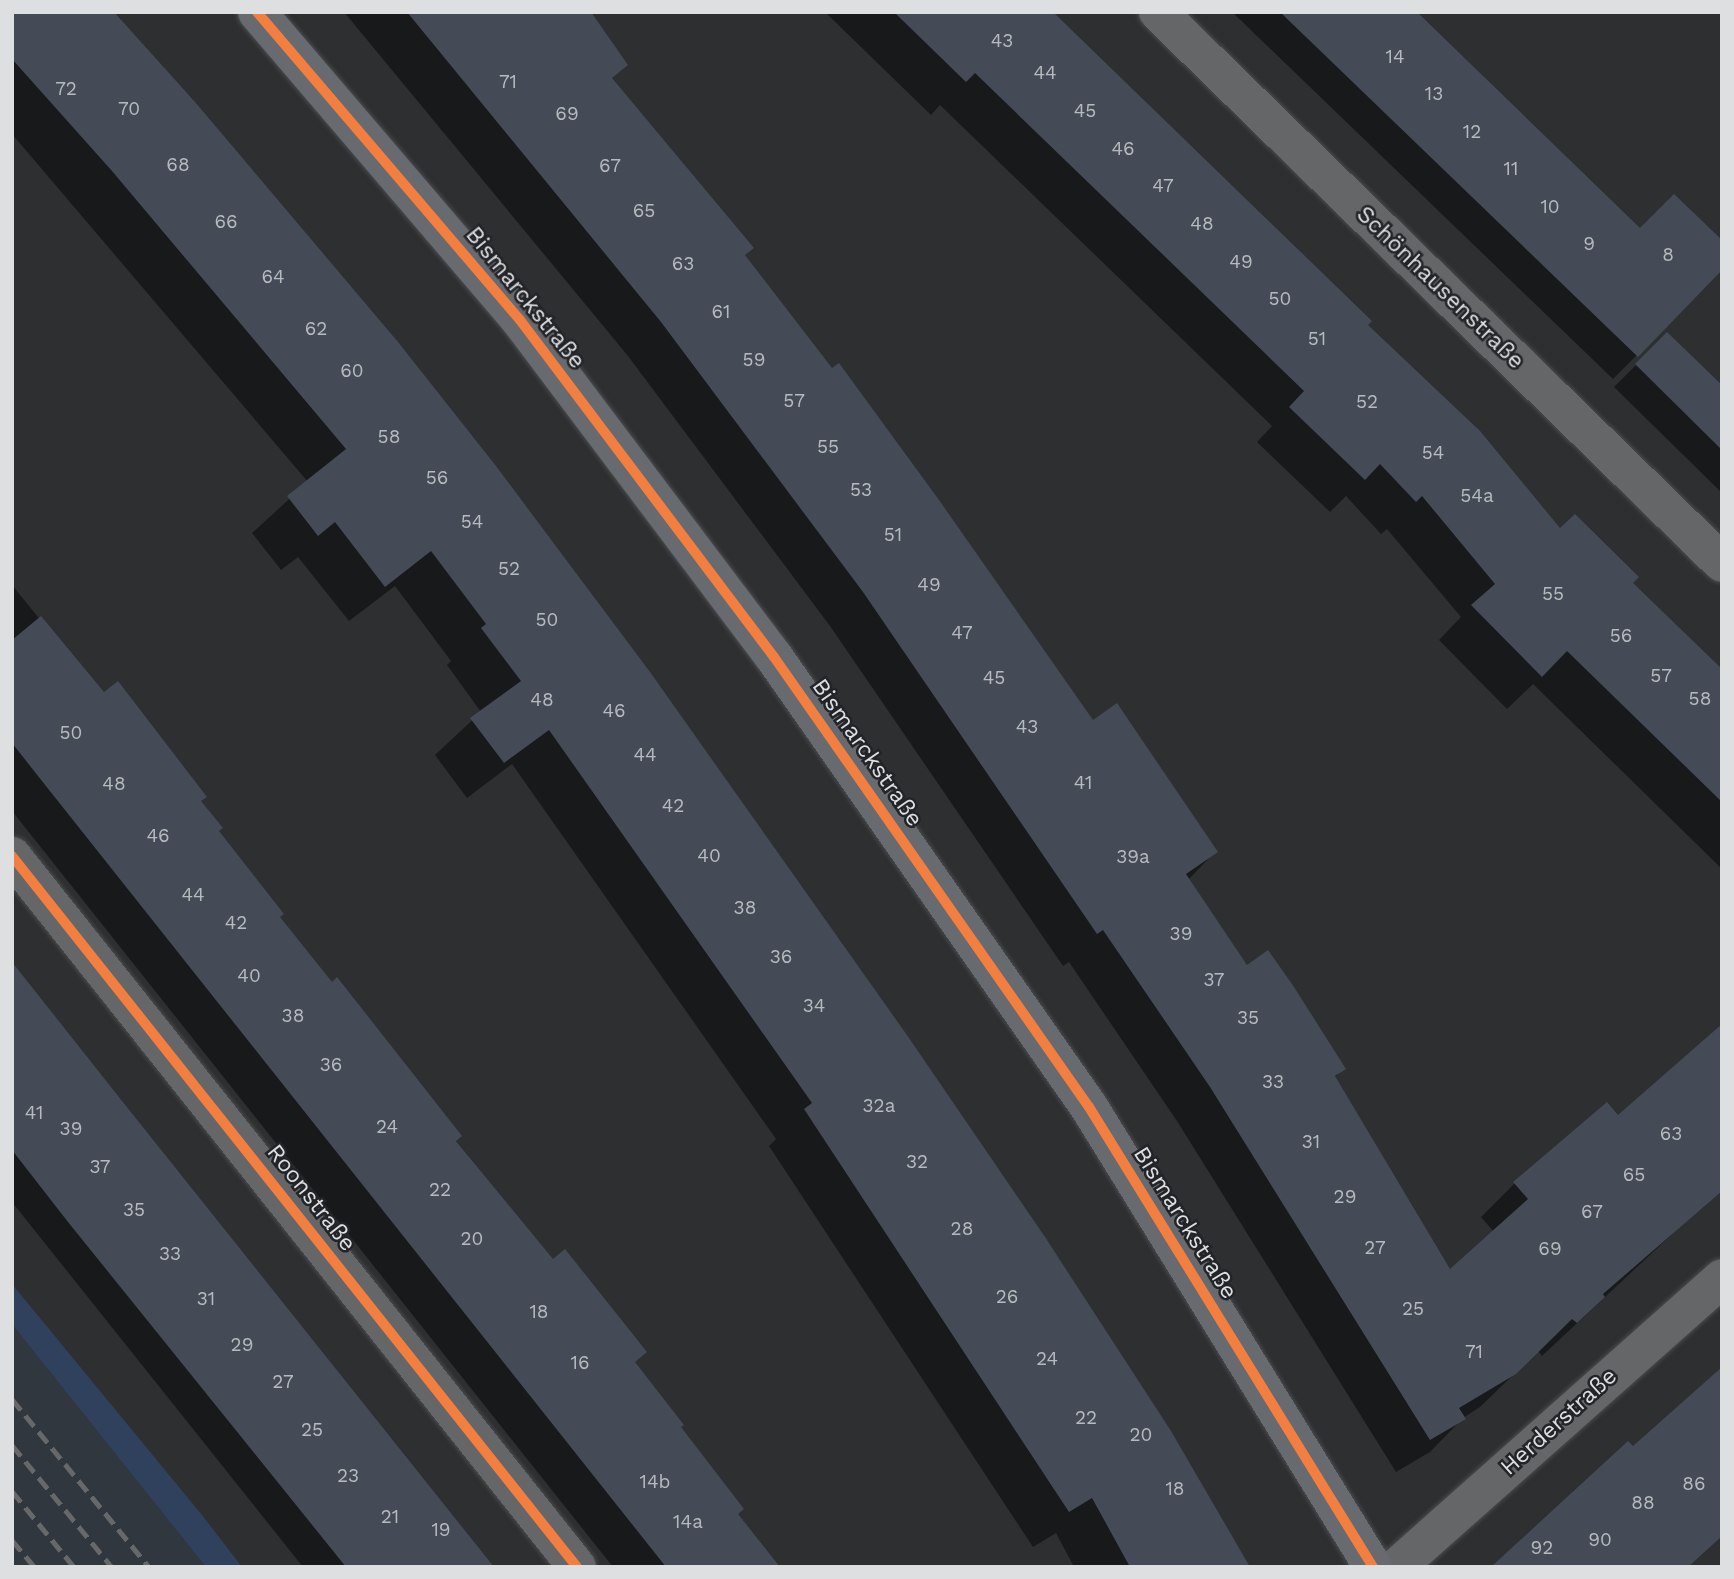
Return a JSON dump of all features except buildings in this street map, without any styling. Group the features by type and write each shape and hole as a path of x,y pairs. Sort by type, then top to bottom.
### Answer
{"main road":[{"name":"Bismarckstraße","path":"257,12 520,320 774,657 1089,1107 1373,1567"}],"street":[{"name":"Schönhausenstraße","path":"1158,12 1722,563"},
{"name":"Roonstraße","path":"12,856 577,1567"},
{"name":"Herderstraße","path":"1397,1567 1722,1278"}],"shaded area":[{"path":"12,1284 242,1567 206,1567 12,1324"},
{"path":"12,1323 69,1392 206,1567 12,1567"}],"railway":[{"path":"12,1399 149,1567"},
{"path":"12,1445 112,1567"},
{"path":"12,1491 74,1567"},
{"path":"12,1540 35,1567"}],"cycle path":[{"path":"257,12 520,320 774,657 1089,1107 1373,1567"},
{"path":"12,856 577,1567"}]}
